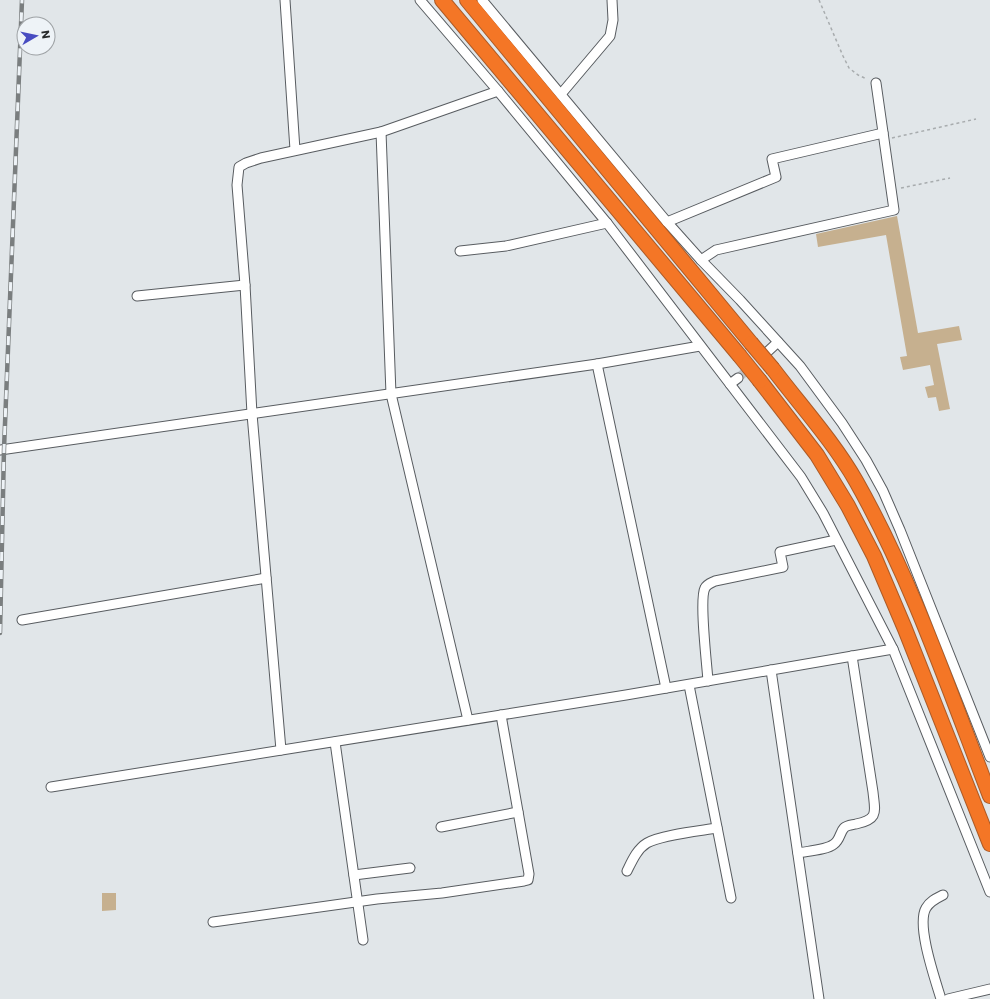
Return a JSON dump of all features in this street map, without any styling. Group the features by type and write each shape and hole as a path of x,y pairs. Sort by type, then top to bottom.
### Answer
{"highway":[{"path":"442,0 739,355 817,455 848,506 874,556 905,629 990,844"},
{"path":"466,0 751,343 832,444 855,480 875,517 907,585 990,796"}],"street":[{"path":"284,0 295,150"},
{"path":"420,0 498,91 607,223 801,477 823,514 893,649 990,892"},
{"path":"482,0 667,222 800,366 842,423 866,460 883,491 900,530 990,757"},
{"path":"561,94 610,36 614,20 612,0"},
{"path":"701,260 716,250 894,210 876,83"},
{"path":"281,750 252,414 245,285 237,185 239,167 246,163 295,150 381,132 498,91"},
{"path":"381,132 391,394 468,720"},
{"path":"667,222 776,177 772,159 883,136"},
{"path":"460,251 506,246 607,223"},
{"path":"137,296 245,285"},
{"path":"765,354 778,342"},
{"path":"0,450 597,364 700,346"},
{"path":"597,364 666,688"},
{"path":"730,384 738,378"},
{"path":"708,681 704,642 703,596 705,588 715,581 782,567 780,552 836,540"},
{"path":"22,620 266,578"},
{"path":"51,786 689,685 893,649"},
{"path":"798,854 828,847 834,844 839,839 844,828 866,822 872,819 874,814 875,807 873,792 852,656"},
{"path":"770,670 819,999"},
{"path":"689,685 731,898"},
{"path":"213,922 526,881 529,878 529,874 501,715"},
{"path":"334,742 363,940"},
{"path":"441,827 518,812"},
{"path":"627,871 636,854 646,843 670,836 717,828"},
{"path":"354,875 410,868"},
{"path":"941,999 925,938 923,915 926,907 933,900 943,895"},
{"path":"948,999 990,989"}],"path":[{"path":"819,0 842,56 849,68 858,75 876,83"},
{"path":"883,136 976,119"},
{"path":"891,190 950,178"}],"building":[{"path":"897,216 918,333 959,326 962,340 937,344 950,409 939,411 936,397 928,398 925,387 934,385 930,365 903,370 900,357 907,356 886,235 818,247 816,234"},
{"path":"102,893 116,893 116,910 102,911"}],"tunnel":[{"path":"738,378 765,354"}],"railway":[{"path":"0,633 4,449 22,0"}]}
